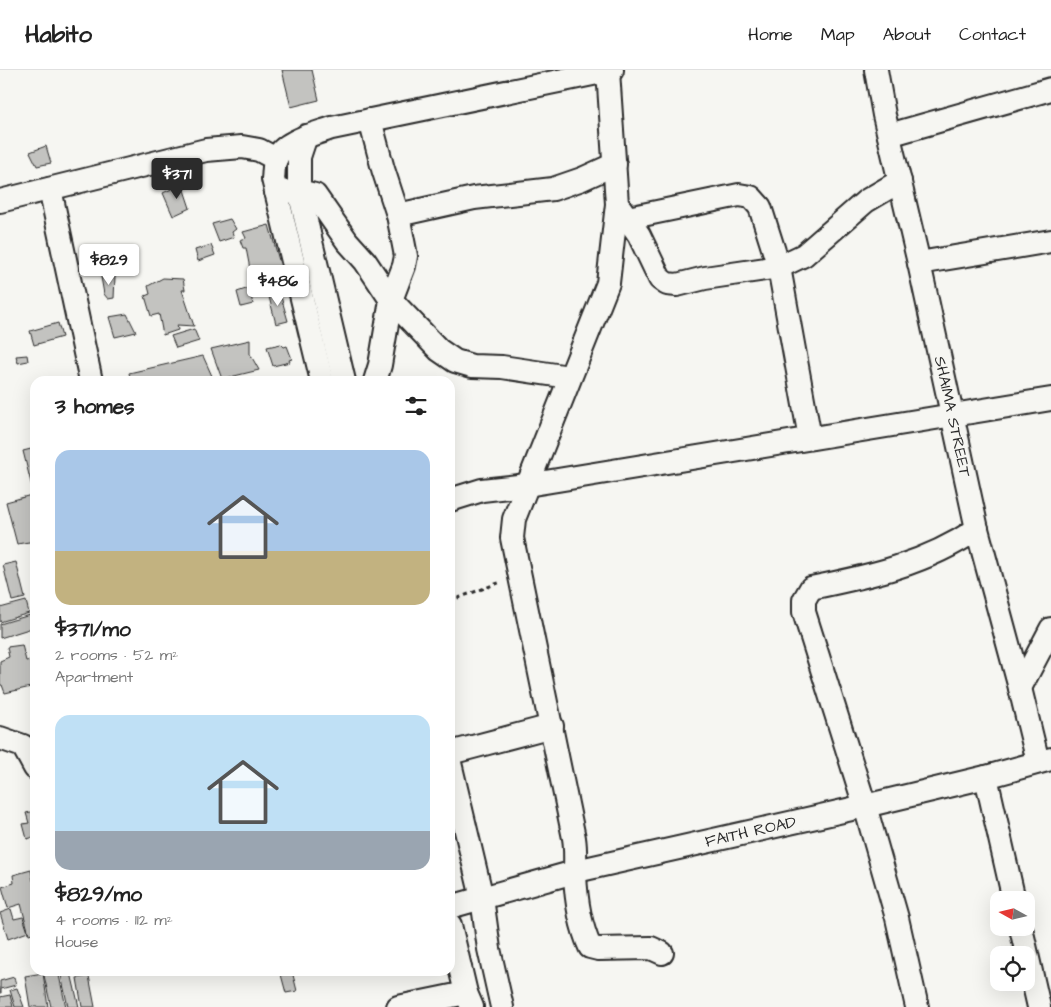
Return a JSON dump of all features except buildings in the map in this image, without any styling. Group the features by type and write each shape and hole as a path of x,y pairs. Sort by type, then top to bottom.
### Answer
{"street":[{"path":"321,376 273,179 276,159 282,151 298,139 332,128 610,70 615,164 622,211 608,282 514,518 512,538 574,838 576,852 576,895 585,935 590,947 598,949 651,948 662,953"},
{"name":"SHAIMA STREET","path":"876,70 977,529 1020,688 1044,761"},
{"path":"889,135 1051,89"},
{"path":"370,120 398,215 406,256 391,300 377,376"},
{"path":"306,136 299,157 299,191 343,376"},
{"path":"0,201 206,150 242,147 259,150 276,159"},
{"path":"398,215 474,198 553,188 582,179 615,164"},
{"path":"622,211 639,236 660,278 667,284 677,285 705,278 779,267 804,255 866,201 900,181"},
{"path":"50,189 90,376"},
{"path":"276,192 299,191 315,195 347,241 365,261 391,300 439,350 455,361 472,366 502,367 569,377"},
{"path":"622,211 739,195 751,197 760,207 779,267 810,438"},
{"path":"919,263 1051,241"},
{"path":"455,498 482,490 527,485 1051,399"},
{"path":"917,1007 897,918 865,806 804,612 804,600 810,588 884,572 937,552 977,529"},
{"path":"1020,688 1043,661 1051,629"},
{"path":"455,752 552,726"},
{"path":"0,738 23,746 30,759"},
{"name":"FAITH ROAD","path":"455,906 575,872 865,806 1044,761"},
{"path":"986,777 1012,891"},
{"path":"455,784 482,898 489,949 502,1007"},
{"path":"1023,936 1039,1007"},
{"path":"398,1007 469,1000 455,945"}],"path":[{"path":"455,599 520,575"}]}
